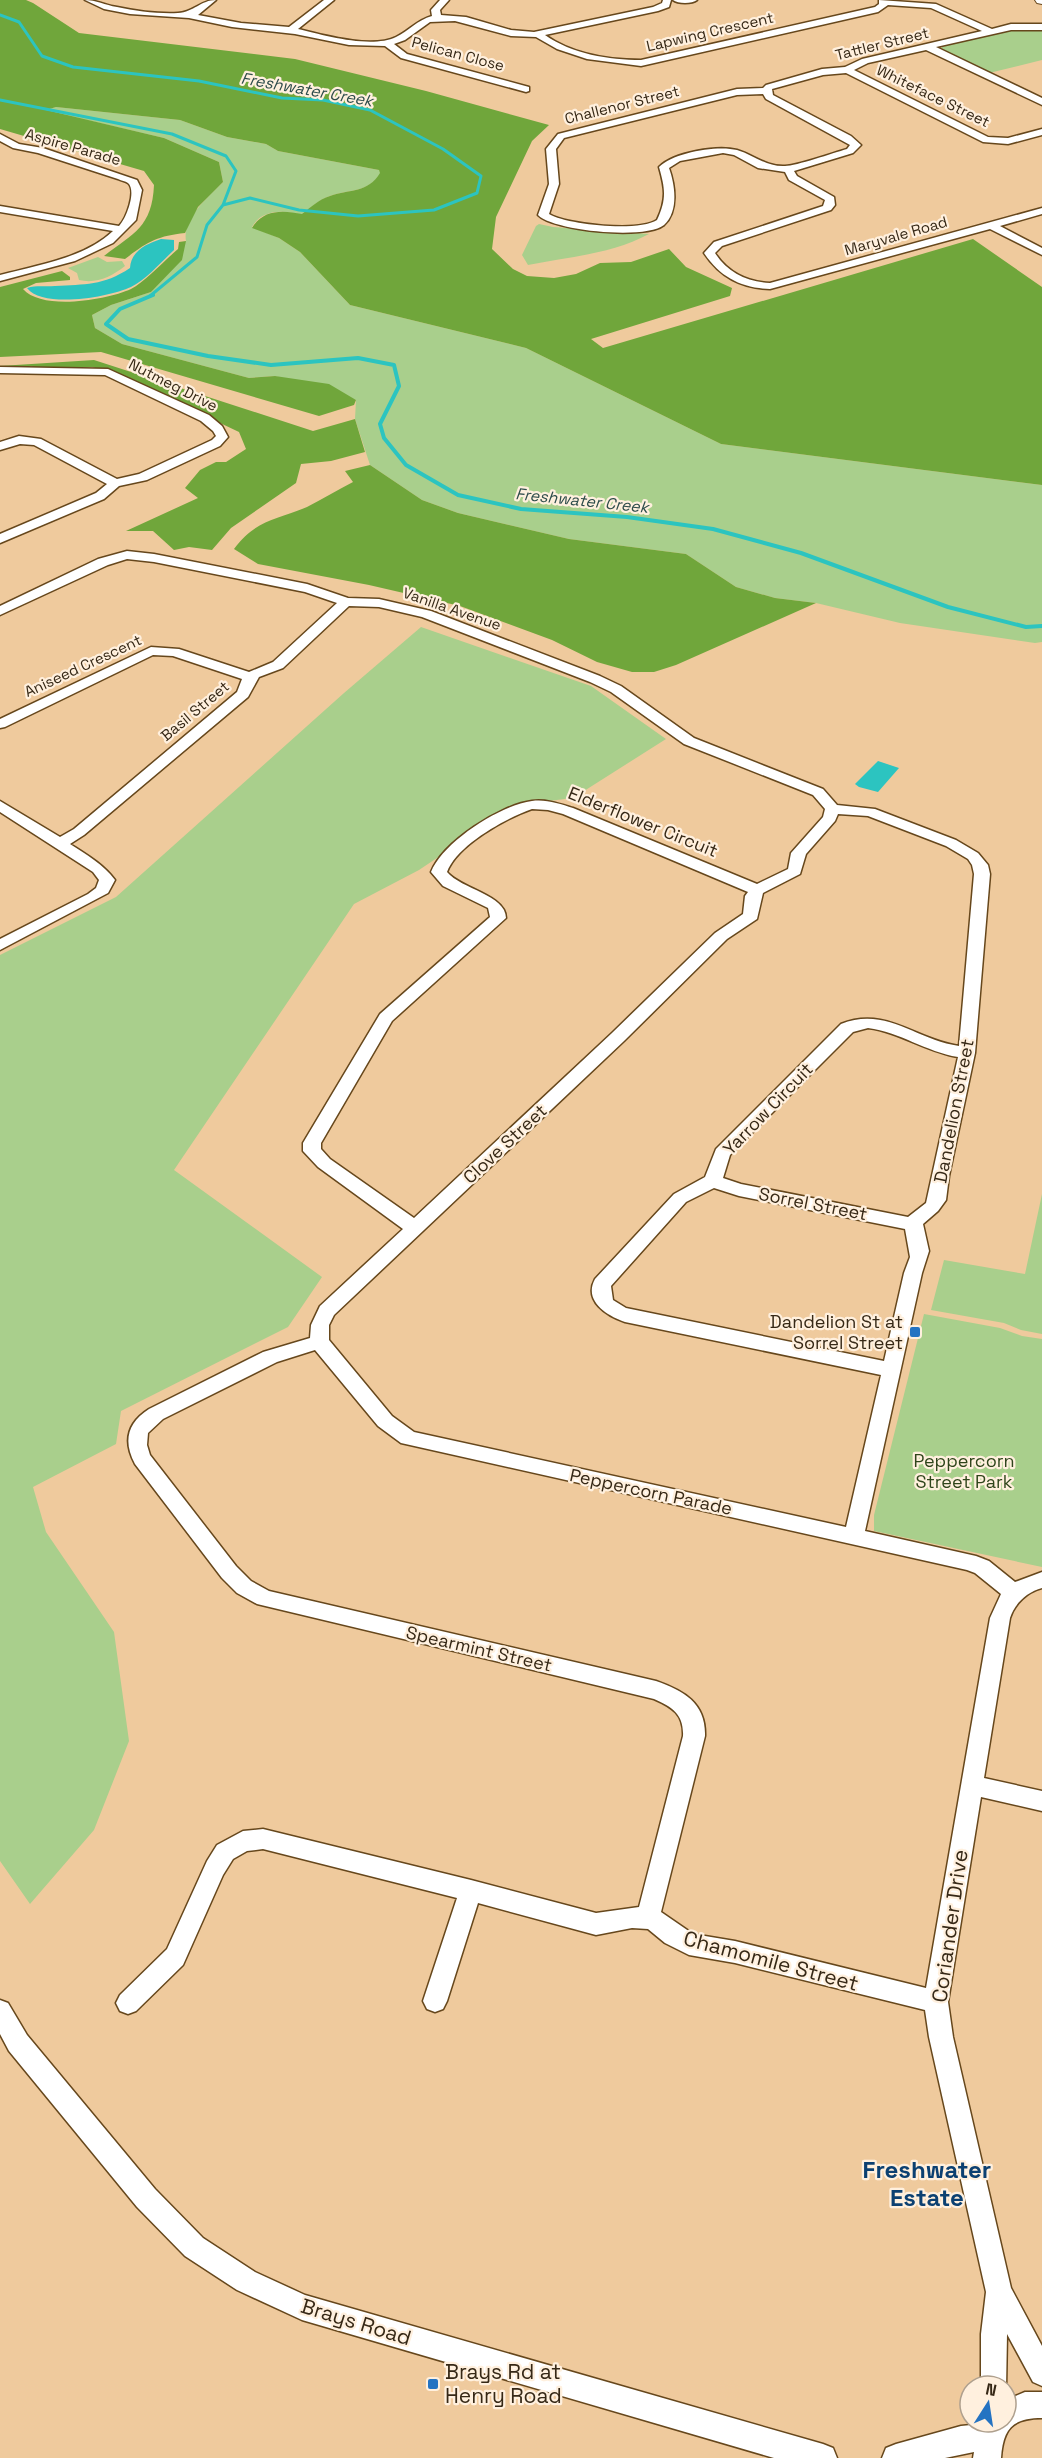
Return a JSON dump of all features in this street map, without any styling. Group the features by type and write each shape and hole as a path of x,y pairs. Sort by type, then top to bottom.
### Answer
{"street":[{"path":"88,0 124,13 140,11 192,15 211,21 269,29 292,29 366,43 387,43 399,39 421,21 437,18 456,18 516,34 539,35 655,9 666,5 667,0"},
{"path":"124,13 142,0"},
{"path":"192,15 212,0"},
{"path":"292,29 330,0"},
{"path":"437,18 435,10 445,0"},
{"name":"Lapwing Crescent","path":"677,0 693,0"},
{"path":"884,1 933,6 992,32"},
{"name":"Lapwing Crescent","path":"539,35 551,44 617,63 641,63 878,9 884,5 884,1"},
{"name":"Tattler Street","path":"766,91 772,86 816,74 847,70 865,62 992,32 1015,27 1042,27"},
{"name":"Pelican Close","path":"387,43 404,56 526,88"},
{"path":"928,47 1042,102"},
{"name":"Whiteface Street","path":"847,70 986,140 1008,141 1042,132"},
{"path":"766,91 769,97 848,138 856,145 850,151 801,164 789,170"},
{"name":"Challenor Street","path":"766,91 738,92 561,136 551,149 551,168 555,177 543,215 550,221 564,224 634,229 654,227 662,221 669,194 669,182 664,167 666,164 707,151 730,151 762,166 789,170"},
{"name":"Aspire Parade","path":"0,137 11,148 40,150 114,174 133,182 137,190 131,218 109,241 80,256 0,278"},
{"name":"Maryvale Road","path":"789,170 793,178 830,199 830,205 821,211 710,249 711,256 719,267 745,283 757,286 777,285 1042,211"},
{"path":"0,209 120,228"},
{"path":"991,225 1042,252"},
{"name":"Nutmeg Drive","path":"0,370 108,372 205,418 220,431 221,438 212,445 143,477 115,483 100,496 0,539"},
{"path":"0,446 19,440 37,442 115,483"},
{"name":"Vanilla Avenue","path":"0,611 103,562 133,555 307,588 346,602 379,603 426,614 601,681 616,689 689,741 818,792 827,800 832,809"},
{"name":"Basil Street","path":"59,844 78,832 240,696 251,676 278,664 346,602"},
{"name":"Aniseed Crescent","path":"0,724 152,651 174,652 251,676"},
{"path":"0,805 103,873 107,880 106,886 93,897 0,945"},
{"name":"Elderflower Circuit","path":"415,1228 324,1163 312,1151 312,1143 386,1018 498,918 498,911 493,905 444,880 439,872 444,861 495,821 525,807 545,805 568,811 757,890"},
{"path":"757,890 795,871 799,853 830,818 832,809"},
{"name":"Dandelion Street","path":"832,809 870,812 963,849 980,865 982,874 967,1053 940,1176 937,1200 932,1207 917,1217 914,1224"},
{"name":"Clove Street","path":"320,1342 320,1325 327,1311 618,1037 721,936 751,916 753,896 757,890"},
{"name":"Yarrow Circuit","path":"713,1181 722,1153 851,1025 879,1024 934,1046 967,1053"},
{"path":"713,1181 680,1198 608,1275 601,1289 607,1305 625,1316 892,1370"},
{"name":"Sorrel Street","path":"713,1181 739,1190 914,1224"},
{"path":"854,1537 913,1273 921,1251 914,1224"},
{"name":"Spearmint Street","path":"320,1342 270,1357 156,1414 138,1431 136,1445 142,1459 229,1572 244,1587 264,1598 656,1690 683,1702 694,1721 694,1736 648,1918"},
{"name":"Peppercorn Parade","path":"320,1342 385,1421 408,1438 976,1564 1014,1593"},
{"path":"1014,1593 1032,1582 1042,1580"},
{"name":"Coriander Drive","path":"1014,1593 1004,1604 1000,1618 936,2002 941,2037 999,2292 1042,2373"},
{"path":"972,1785 1042,1801"},
{"path":"128,2003 176,1957 219,1859 231,1847 243,1841 275,1841 561,1913 588,1923 606,1924 633,1917 648,1918"},
{"path":"435,2001 471,1890"},
{"name":"Chamomile Street","path":"648,1918 658,1921 673,1935 689,1944 735,1952 936,2002"},
{"name":"Brays Road","path":"0,2011 18,2043 146,2198 194,2247 246,2281 302,2307 822,2458"},
{"name":"Coriander Drive","path":"994,2374 994,2334 999,2292"},
{"path":"1018,2409 1025,2405 1042,2405"},
{"path":"896,2458 910,2452 961,2440 991,2439"}],"green space":[{"path":"0,0 26,0 79,33 295,59 426,91 549,125 532,141 496,217 492,249 513,269 527,276 554,278 576,274 600,263 631,262 669,249 686,267 732,288 730,296 591,339 603,348 973,239 1042,287 1042,485 721,444 526,348 350,305 300,252 279,238 252,228 268,214 288,212 302,214 326,197 364,187 375,179 380,173 379,170 278,151 266,144 227,137 180,120 56,107 46,110 164,138 219,162 223,182 198,207 185,233 153,241 125,259 104,256 132,235 145,220 150,211 154,185 144,171 0,129"},
{"path":"1019,27 1042,28 1042,60 989,73 942,50 942,47"},
{"path":"56,107 180,120 227,137 266,144 278,151 379,170 381,173 370,184 326,197 302,215 274,212 256,221 252,227 279,238 300,252 350,305 526,348 721,444 1042,485 1042,642 1035,643 900,623 816,603 775,598 736,587 686,554 569,539 458,513 422,500 370,465 355,419 356,400 275,376 249,378 122,344 95,328 92,315 111,305 151,292 186,241 188,225 197,209 223,182 219,162 164,138 44,110"},
{"path":"539,224 649,234 605,250 528,265 522,255"},
{"path":"186,241 182,260 151,292 111,305 92,315 95,328 122,344 249,378 275,376 329,384 356,400 354,405 319,416 101,352 0,357 0,287 62,271 70,277 70,280 36,283 23,289 32,296 59,302 107,297 137,286 178,249 179,242"},
{"path":"98,257 107,262 122,261 125,266 109,276 91,281 79,280 77,273 68,268"},
{"path":"94,360 313,431 355,419 365,452 331,461 301,464 296,483 231,528 212,550 189,547 174,550 153,531 126,531 198,498 185,488 200,470 216,462 226,462 246,449 239,432 119,375 92,367 37,369 31,366 24,369 0,369 0,366"},
{"path":"370,465 422,500 458,513 569,539 686,554 736,587 775,598 816,603 676,665 654,672 632,672 597,662 552,640 460,606 369,585 258,564 234,549 242,539 259,526 307,507 353,482 345,471"},
{"path":"421,627 591,686 666,739 573,798 516,805 419,870 354,904 174,1170 322,1277 288,1327 121,1411 116,1444 33,1487 46,1532 114,1632 129,1741 94,1830 30,1904 0,1861 0,955 116,897"},
{"path":"1042,1194 1042,1334 1021,1330 1004,1323 931,1310 944,1260 1025,1274"},
{"name":"Peppercorn Street Park","path":"924,1314 1000,1328 1022,1336 1042,1339 1042,1567 874,1531 874,1515"}],"water":[{"path":"161,239 174,240 174,250 143,280 121,291 61,300 35,294 27,288 85,284 111,278 130,268 133,257 140,249"},
{"path":"878,761 899,768 878,792 855,784"}],"waterway":[{"name":"Freshwater Creek","path":"0,15 19,22 42,56 73,67 199,81 282,98 323,100 370,110 443,149 481,176 477,193 434,210 358,216 299,210 250,198 223,205"},
{"name":"Freshwater Creek","path":"0,100 172,134 226,156 236,171 223,205"},
{"name":"Freshwater Creek","path":"150,296 197,257 207,225 223,205"},
{"name":"Freshwater Creek","path":"153,295 120,309 106,324 128,339 208,356 271,365 358,358 394,365 399,386 380,424 384,438 406,465 458,495 521,509 627,517 713,529 801,553 948,607 1026,627 1042,626"}],"place":[{"name":"Dandelion St at Sorrel Street","path":"915,1332"},
{"name":"Brays Rd at Henry Road","path":"433,2384"}],"district":[{"name":"Freshwater Estate","path":"927,2184"}]}
